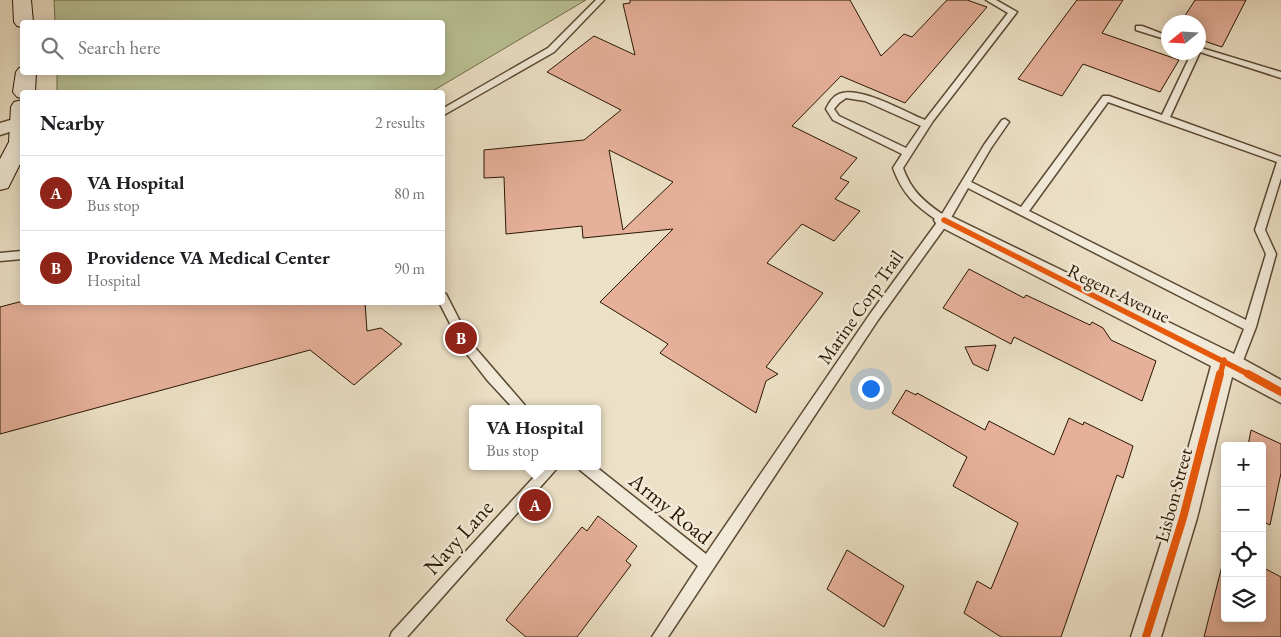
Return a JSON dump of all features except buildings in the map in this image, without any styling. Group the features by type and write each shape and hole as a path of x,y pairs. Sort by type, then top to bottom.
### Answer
{"main road":[{"path":"22,0 24,20"},
{"path":"24,90 26,75"},
{"path":"0,182 20,142 14,119"}],"street":[{"name":"Regent Avenue","path":"944,220 1051,276 1229,363 1281,392"},
{"name":"Lisbon Street","path":"1146,637 1184,518 1229,363"}],"lane":[{"path":"445,111 551,50 600,0"},
{"path":"944,220 914,199 904,186 898,168 926,124 1013,12 990,0"},
{"path":"1139,28 1161,36"},
{"path":"1206,52 1281,75"},
{"path":"1165,118 1192,60"},
{"path":"908,153 836,118 830,109 833,101 841,96 850,95 926,124"},
{"path":"1023,212 1106,98 1281,162 1260,230 1271,254 1241,355 1229,363"},
{"name":"Marine Corp Trail","path":"659,637 874,317 944,220 988,147 1006,122"},
{"path":"967,184 1250,328"},
{"path":"0,257 20,255"},
{"path":"445,303 468,346 492,377 518,405"},
{"name":"Navy Lane","path":"397,637 549,470"},
{"name":"Army Road","path":"590,470 707,564"}],"green space":[{"path":"54,0 586,0 434,90 57,90 57,75 445,75 445,20 55,20"}],"cycle path":[{"path":"944,220 1281,392"},
{"path":"1146,637 1183,518 1224,360"}],"place":[{"name":"Providence VA Medical Center","path":"461,338"},
{"name":"VA Hospital","path":"535,505"}]}
